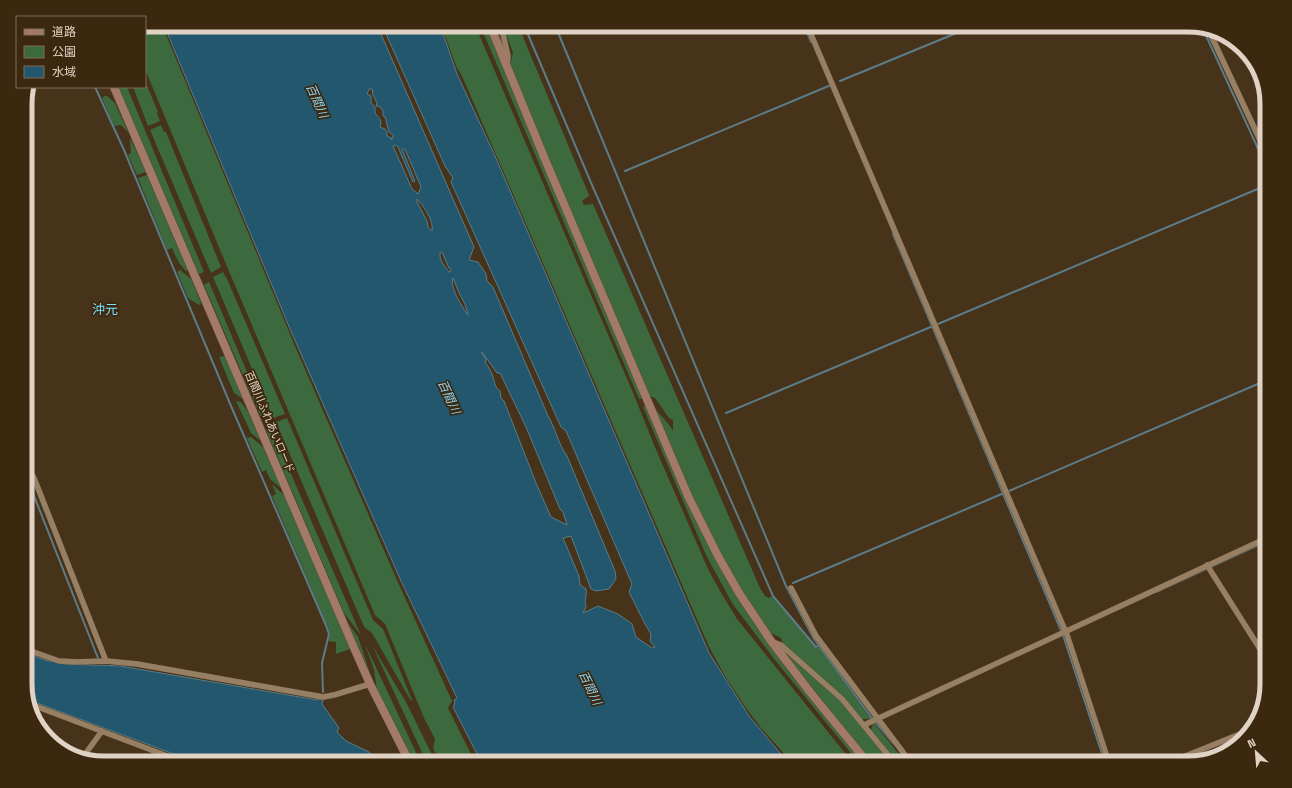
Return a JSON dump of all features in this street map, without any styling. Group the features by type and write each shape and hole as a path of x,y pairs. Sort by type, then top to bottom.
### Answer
{"street":[{"path":"493,32 544,157 688,496 718,556 739,593 771,641 862,756"},
{"path":"503,32 508,56 507,65"},
{"path":"810,32 1064,632 1107,756"},
{"path":"1212,36 1260,140"},
{"name":"百間川ふれあいロード","path":"114,88 370,684 406,756"},
{"path":"32,487 106,661"},
{"path":"864,725 1208,567 1260,541"},
{"path":"1208,567 1260,649"},
{"path":"791,588 816,636 876,720 905,756"},
{"path":"771,641 781,645 842,698 888,756"},
{"path":"32,651 59,661 106,661 137,664 323,697 370,684"},
{"path":"36,706 168,756"},
{"path":"85,754 102,731"},
{"path":"1185,756 1240,734"}],"green space":[{"path":"146,32 165,32 297,351 396,578 452,701 448,708 472,756 438,756 433,749 435,739 424,718 385,624 375,615 146,71"},
{"path":"444,32 478,32 708,569 737,619 847,756 786,756 761,728 725,676 709,647 462,76 457,68"},
{"path":"483,32 490,32 539,154 642,398 639,399"},
{"path":"506,32 521,32 589,195 582,201 584,205 593,204 760,588 765,596 769,598 772,596 816,648 819,647 871,719 862,719 783,643 781,638 769,632 746,597 718,549 690,493 653,406 673,431 673,420 669,418 655,398 650,396 590,260 510,64 513,53"},
{"path":"146,83 158,112 160,121 148,126 133,88 146,88"},
{"path":"118,88 127,88 204,272 199,274"},
{"path":"105,96 115,103 128,132 121,125 114,126 102,98"},
{"path":"161,125 164,132 166,132 221,267 211,273 150,130"},
{"path":"130,138 146,172 137,175 128,155 131,153"},
{"path":"147,175 188,271 186,271 179,263 172,248 167,250 138,178"},
{"path":"180,270 191,279 201,303 199,305 188,298 177,272"},
{"path":"223,272 285,414 273,418 213,277"},
{"path":"209,282 266,417 262,419 204,285"},
{"path":"219,357 225,357 244,400 234,393"},
{"path":"236,401 241,402 248,412 261,441 251,433"},
{"path":"645,406 691,511 727,581 757,628 792,676 857,756 853,756 775,660 732,603 706,555 643,407"},
{"path":"287,418 373,620 383,629 412,700 411,701 372,633 364,627 276,422"},
{"path":"271,428 360,634 344,613 266,430"},
{"path":"251,437 263,447 281,488 270,479 266,470 262,472 247,438"},
{"path":"272,484 285,496 350,649 336,654 336,642 328,641 330,634 272,496 276,494"},
{"path":"348,623 358,637 370,673"},
{"path":"365,644 418,756 411,756 377,689 374,670"},
{"path":"372,645 407,704 433,756 424,756"},
{"path":"783,651 841,701 885,756 867,756"},
{"path":"874,723 900,756 890,756 871,731"}],"water":[{"name":"百間川","path":"167,32 339,32 342,34 341,32 380,32 474,247 469,260 478,262 486,274 487,281 493,287 548,416 567,456 615,571 616,579 609,589 596,591 591,589 571,536 563,538 579,576 580,585 586,589 586,607 583,613 598,606 618,614 632,624 636,637 652,648 655,647 650,641 651,634 629,592 632,584 566,431 561,427 451,182 453,178 445,166 385,32 442,32 457,74 495,156 709,653 749,716 783,756 481,756 477,754 453,707 455,703 454,700 457,698 401,581 290,329","holes":["369,89 372,89 377,103 376,106 379,106 383,111 383,116 385,117 389,132 394,136 392,137 392,140 387,136 385,129 380,127 381,121 375,113 375,107 371,103 371,96 367,94","395,145 398,147 413,182 415,181 402,149 405,149 421,187 418,194 412,189 393,146","417,199 430,218 432,231 428,227 427,221 417,202","442,252 449,268 451,269 450,272 441,261 440,253","453,278 465,304 468,315 457,297 452,282","482,352 497,373 500,373 526,427 560,509 563,512 567,525 551,517 504,401 501,398 500,391 496,387 489,367 485,362 486,359"]},
{"path":"32,655 64,664 120,666 323,700 322,704 339,728 337,732 346,741 369,752 373,756 179,756 34,702 32,688"}],"waterway":[{"path":"527,32 592,185 773,596 816,647 819,645"},
{"path":"558,32 786,586 814,639 871,717 894,744"},
{"path":"807,32 811,42"},
{"path":"840,81 959,32"},
{"path":"1205,34 1260,153"},
{"path":"625,171 831,85"},
{"path":"95,88 124,150 231,406 325,623 329,634 322,663 323,692"},
{"path":"938,324 1260,188"},
{"path":"893,234 1063,635 1103,756"},
{"path":"726,413 933,326"},
{"path":"1009,491 1260,383"},
{"path":"32,491 98,658"},
{"path":"793,583 1004,493"},
{"path":"1156,592 1260,544"}],"district":[{"name":"沖元","path":"105,309"}]}
